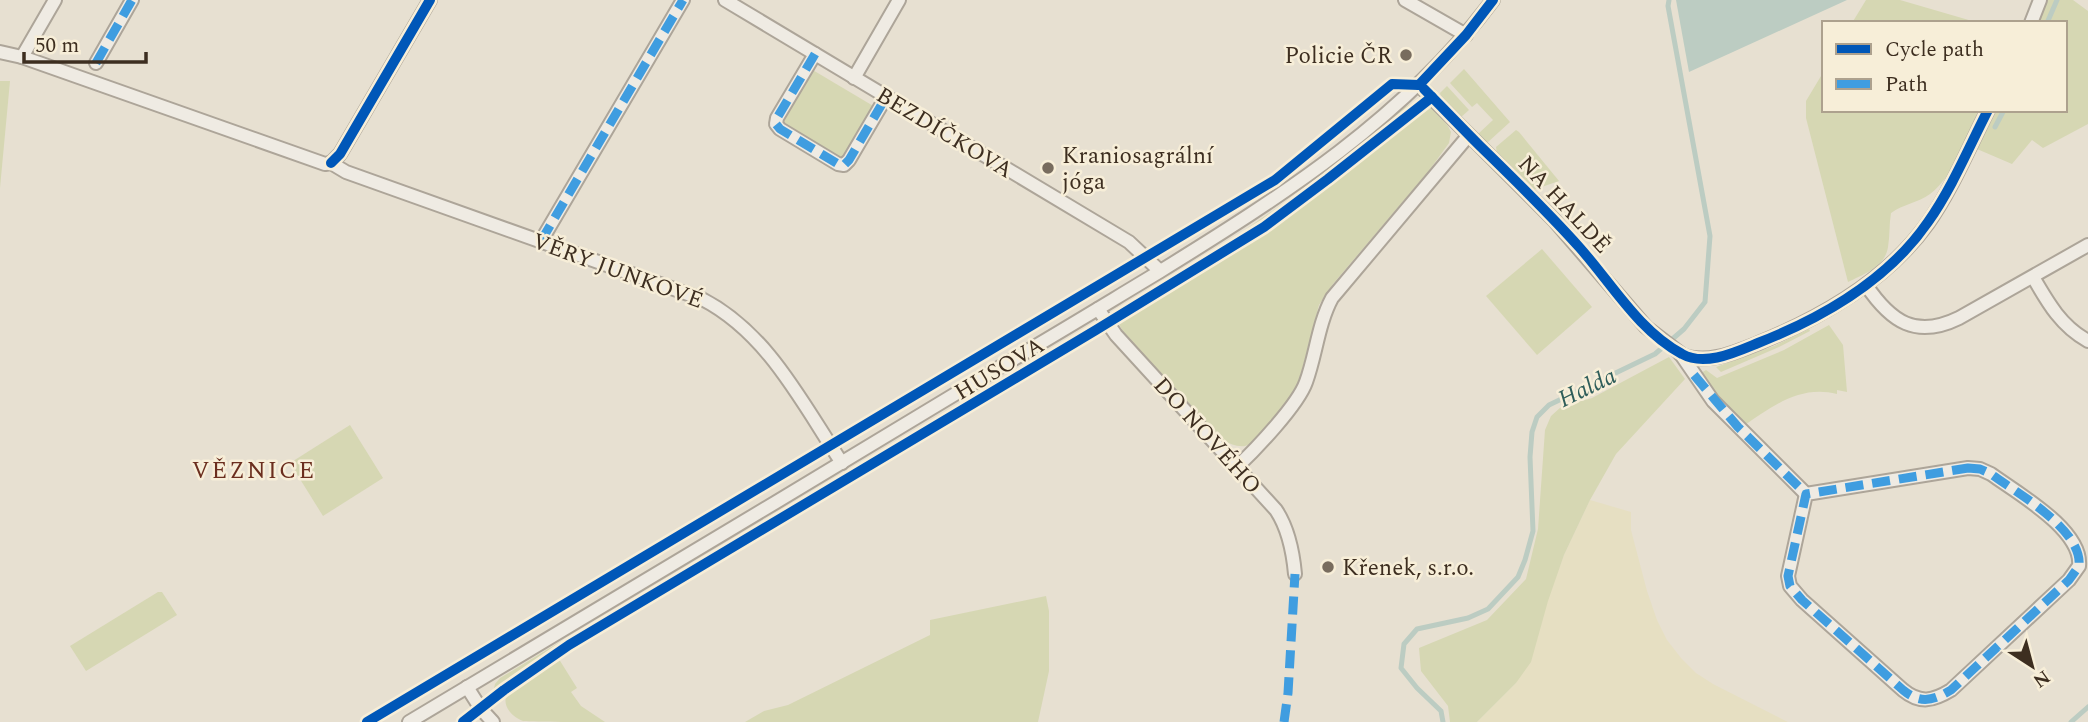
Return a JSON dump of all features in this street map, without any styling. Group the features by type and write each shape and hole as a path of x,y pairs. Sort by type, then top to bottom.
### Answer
{"street":[{"path":"22,57 55,0"},
{"path":"96,63 132,0"},
{"path":"331,163 340,154 430,0"},
{"path":"541,241 682,0"},
{"name":"BEZDÍČKOVA","path":"725,0 1129,242 1160,271"},
{"path":"854,78 899,0"},
{"path":"1405,0 1466,35"},
{"name":"HUSOVA","path":"409,722 1098,309 1277,198 1366,131 1419,85 1466,35 1493,0"},
{"path":"2032,21 2040,0"},
{"name":"VĚRY JUNKOVÉ","path":"0,52 22,57 325,164 331,163 346,172 702,299 730,315 769,353 842,463"},
{"path":"815,54 776,121 777,127 803,143 838,164 844,164 849,160 886,97"},
{"name":"NA HALDĚ","path":"1419,85 1554,220 1653,333 1680,353 1713,401 1806,494"},
{"path":"1680,353 1709,359 1741,350 1798,325 1866,285 1895,260 1927,224 1987,112"},
{"path":"1237,467 1260,444 1301,393 1324,314 1332,298 1469,135"},
{"path":"1866,285 1883,307 1898,320 1917,327 1938,327 1959,318 2088,245"},
{"path":"2032,277 2062,322 2069,330 2088,341"},
{"name":"DO NOVÉHO","path":"1098,309 1116,335 1281,518 1289,540 1295,574"},
{"path":"1968,468 1980,469 1991,474 2064,529 2077,550 2079,566 2068,580 1951,690 1929,700 1916,699 1802,600 1790,586 1788,572 1806,494 1968,468"},
{"path":"467,687 493,722"}],"shaded area":[{"path":"1676,0 1847,0 1689,72"},
{"path":"1590,500 1631,512 1631,530 1647,591 1667,640 1681,658 1696,673 1713,684 1788,722 1477,722 1516,683 1564,555"}],"green space":[{"path":"1866,0 1900,0 1972,21 1853,21"},
{"path":"2048,0 2073,0 2088,11 2088,124 2043,148 2032,140 2012,164 1977,149 1996,112 2067,112 2067,21 2039,21"},
{"path":"811,69 875,107 846,157 839,157 784,124 782,120"},
{"path":"1464,69 1510,122 1488,142 1477,135 1493,120 1477,103 1472,107 1450,83"},
{"path":"1822,74 1822,112 1981,112 1960,155 1939,186 1925,197 1891,213 1888,247 1883,260 1873,269 1848,282 1806,118 1806,101"},
{"path":"0,81 10,81 0,188"},
{"path":"1447,86 1469,110 1460,118 1441,97 1440,93"},
{"path":"1420,101 1300,196 1247,233 1245,230 1345,159 1403,109"},
{"path":"1430,105 1451,132 1449,143 1428,172 1333,284 1319,305 1298,385 1271,422 1258,438 1245,446 1223,440 1124,333 1117,321 1265,230"},
{"path":"1516,130 1559,181 1533,190 1497,154 1496,147"},
{"path":"1542,249 1592,307 1537,355 1486,296"},
{"path":"1829,325 1843,345 1847,392 1837,390 1837,394 1812,392 1800,395 1777,404 1745,425 1701,373 1706,370 1717,378 1784,350"},
{"path":"1809,329 1810,331 1779,347 1721,372 1716,367 1774,346"},
{"path":"1669,357 1685,379 1616,454 1590,500 1564,555 1531,662 1516,683 1477,722 1450,722 1448,706 1421,671 1419,648 1487,620 1526,579 1538,529 1545,430 1551,416 1561,407 1592,398"},
{"path":"350,425 383,478 323,516 290,463"},
{"path":"162,592 177,615 86,671 70,646"},
{"path":"1046,596 1049,611 1049,671 1038,722 745,722 764,711 788,705 930,635 930,620"},
{"path":"563,640 565,643 493,692 500,678"},
{"path":"557,656 577,688 571,692 581,706 605,722 523,721 509,711 506,698 511,688"}],"waterway":[{"name":"Halda","path":"1443,722 1441,711 1401,668 1404,644 1417,629 1468,618 1488,609 1518,577 1533,531 1530,457 1532,432 1537,417 1549,405 1655,354 1684,329 1705,302 1710,236 1669,0"},
{"path":"2048,21 2057,0"},
{"path":"1995,127 2003,112"},
{"path":"2071,722 2088,707"}],"marked path":[{"path":"96,63 132,0"},
{"path":"541,241 683,0"},
{"path":"815,54 777,118 776,124 780,129 844,165 886,97"},
{"path":"1694,375 1738,427 1806,494"},
{"path":"1968,468 1991,474 2060,526 2071,539 2079,566 2069,580 1951,690 1932,699 1921,699 1903,690 1802,600 1790,586 1788,576 1806,494 1968,468"},
{"path":"1284,722 1295,574"}],"cycle path":[{"path":"331,163 340,154 430,0"},
{"path":"1419,85 1466,35 1493,0"},
{"path":"367,722 1275,180 1392,84 1419,85"},
{"path":"1424,89 1556,222 1652,333 1682,354 1700,359 1730,354 1806,322 1852,295 1894,262 1937,209 1987,112"},
{"path":"463,722 569,645 1264,227 1432,97"}],"place":[{"name":"Policie ČR","path":"1406,55"},
{"name":"Kraniosagrální jóga","path":"1048,168"},
{"name":"Křenek, s.r.o.","path":"1328,567"}],"district":[{"name":"VĚZNICE","path":"254,470"}]}
